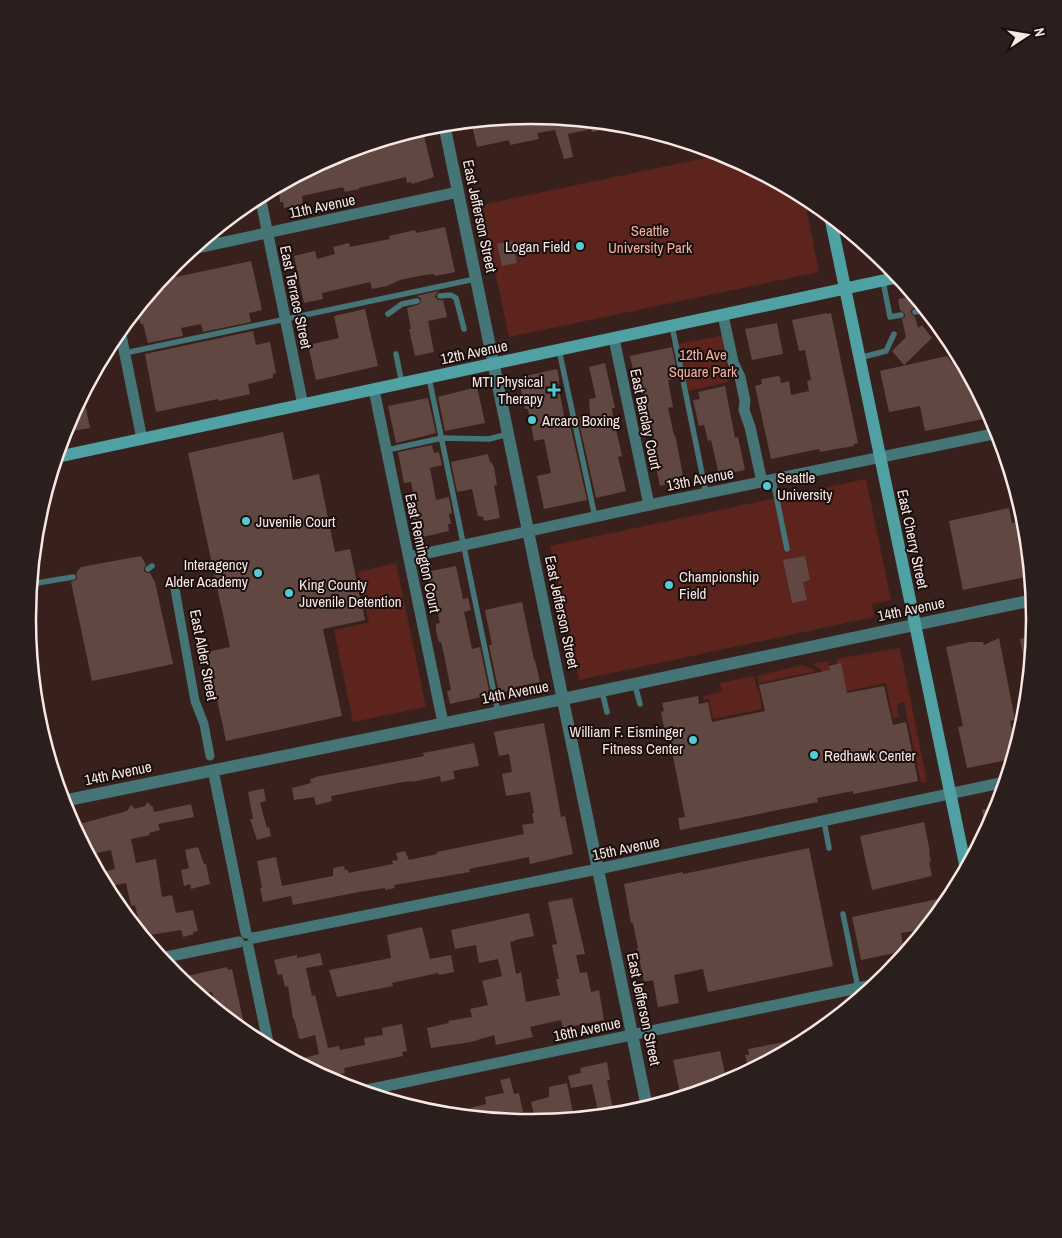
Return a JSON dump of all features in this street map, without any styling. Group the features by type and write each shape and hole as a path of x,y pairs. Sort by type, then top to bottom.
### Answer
{"main road":[{"name":"East Cherry Street","path":"832,226 964,858"},
{"name":"12th Avenue","path":"65,455 890,279"}],"street":[{"name":"East Jefferson Street","path":"446,132 646,1100"},
{"name":"11th Avenue","path":"206,246 458,192"},
{"name":"East Terrace Street","path":"262,204 303,405"},
{"path":"723,315 733,362 740,377 745,401 744,410 767,481"},
{"name":"East Barclay Court","path":"614,338 649,505"},
{"path":"122,341 142,439"},
{"name":"East Remington Court","path":"374,390 443,723"},
{"name":"13th Avenue","path":"409,557 989,434"},
{"name":"East Alder Street","path":"175,589 196,701 204,724 210,756"},
{"name":"14th Avenue","path":"71,799 563,699 1025,602"},
{"path":"213,770 267,1037"},
{"name":"15th Avenue","path":"169,956 598,869 997,784"},
{"name":"16th Avenue","path":"377,1089 861,987"}],"lane":[{"path":"125,353 476,279"},
{"path":"883,281 890,317 901,315"},
{"path":"440,296 452,295 456,298 464,329"},
{"path":"388,314 402,304 417,300"},
{"path":"914,312 918,311"},
{"path":"672,326 706,493"},
{"path":"859,358 886,351 894,334"},
{"path":"559,350 595,517"},
{"path":"396,354 402,384"},
{"path":"429,378 498,712"},
{"path":"387,450 442,438 489,439 508,434"},
{"path":"767,481 788,549"},
{"path":"37,583 73,577"},
{"path":"635,684 640,704"},
{"path":"602,690 607,712"},
{"path":"824,821 829,848"},
{"path":"843,914 858,988"}],"green space":[{"name":"Seattle University Park","path":"708,158 750,175 806,208 819,272 509,337 481,205"},
{"name":"12th Ave Square Park","path":"724,335 729,363 725,364 728,382 688,391 678,344"},
{"path":"866,479 891,600 872,604 874,617 579,680 550,546"},
{"path":"396,563 426,707 353,722 334,630 369,623 358,572"},
{"path":"900,648 927,782 921,783 904,702 897,704 899,717 893,718 886,683 843,692 836,659"},
{"path":"828,661 835,691 826,692 821,669 811,664"},
{"path":"803,665 817,671 759,683 757,676"},
{"path":"754,676 757,690 759,690 762,709 713,719 709,699 704,700 703,696 722,692 720,683"}],"building":[{"path":"531,124 603,129 592,132 591,129 568,134 573,157 564,159 555,130 537,133 539,139 510,145 509,140 477,147 472,127"},
{"path":"424,136 434,177 412,184 411,182 407,183 406,177 345,192 343,187 302,196 303,204 284,208 283,202 280,202 279,194 312,175 372,151"},
{"path":"445,227 455,272 435,276 434,274 424,275 372,289 370,282 322,293 323,299 304,303 294,256 315,251 317,259 335,254 333,247 349,243 350,247 390,239 389,236 415,230 416,233"},
{"path":"513,241 517,263 502,266 497,244"},
{"path":"251,261 262,310 249,313 251,322 203,332 201,324 181,328 183,336 148,343 143,324 141,324 138,317 173,278"},
{"path":"439,291 435,297 438,300 443,300 447,317 428,321 434,352 415,356 407,308 420,304 421,298 416,296"},
{"path":"907,298 913,305 914,308 911,310 911,313 915,317 918,328 922,325 932,338 904,365 892,351 906,337 902,319 905,317 905,314 900,310 898,299"},
{"path":"365,309 378,366 316,380 308,345 339,338 334,316"},
{"path":"831,313 858,443 854,444 854,446 820,452 819,449 771,459 755,386 762,384 762,379 778,376 781,383 789,381 791,395 809,391 807,381 811,380 805,350 799,351 792,320"},
{"path":"777,323 783,354 752,360 745,329"},
{"path":"253,331 256,345 270,342 276,373 273,374 273,378 248,384 250,394 156,412 145,354"},
{"path":"672,347 678,378 668,380 673,407 668,408 684,480 660,486 651,430 647,414 645,414 640,386 637,387 630,356"},
{"path":"947,356 953,364 952,361 975,400 983,419 925,431 920,406 889,412 880,371"},
{"path":"605,363 615,408 612,408 612,411 622,456 618,457 626,491 596,498 578,418 590,415 589,399 596,398 589,367"},
{"path":"557,369 565,421 569,420 587,500 544,509 537,476 551,473 544,439 534,441 528,409 525,409 520,386 518,387 516,378"},
{"path":"725,386 735,438 738,437 745,470 719,475 711,440 708,441 704,425 699,426 693,400 700,399 698,392"},
{"path":"477,387 485,423 445,431 438,397"},
{"path":"428,398 436,433 396,443 388,406"},
{"path":"85,405 90,428 74,430"},
{"name":"King County Juvenile Detention","path":"283,432 293,480 319,474 335,552 350,549 365,620 323,629 342,716 226,741 207,652 230,647 188,453"},
{"path":"432,445 434,453 439,452 442,465 430,468 436,500 449,497 452,513 449,514 451,524 448,524 449,531 418,538 410,505 415,503 411,482 404,483 398,452"},
{"path":"488,454 490,463 494,467 497,485 494,486 500,518 484,521 483,517 478,516 472,489 457,492 451,462"},
{"path":"1009,508 1012,523 1016,522 1024,577 963,590 949,521"},
{"path":"141,556 146,565 144,571 150,573 155,582 173,664 92,681 71,582 77,579 76,573 81,567"},
{"path":"805,556 810,580 803,582 807,600 792,603 783,560"},
{"path":"456,566 463,599 468,598 471,610 464,612 472,649 480,647 490,695 450,704 447,691 451,690 441,642 439,642 436,631 436,624 440,623 435,599 432,599 426,572"},
{"path":"522,602 540,682 515,687 516,690 499,693 489,645 492,645 485,610"},
{"path":"999,638 1015,720 1010,721 1012,732 1005,760 967,768 958,727 963,726 946,647 970,642 983,642 984,645"},
{"path":"1025,638 1024,660 1020,639"},
{"name":"Redhawk Center","path":"841,663 847,693 884,686 893,725 906,722 918,781 853,794 853,791 817,798 818,802 680,830 678,818 685,817 668,731 665,732 661,712 664,711 662,703 698,696 699,704 708,702 712,722 765,711 759,685 830,670 829,666"},
{"path":"544,723 561,817 565,816 573,854 530,864 529,857 469,869 470,872 394,885 395,888 359,892 293,905 291,896 263,902 257,861 276,857 282,886 333,876 333,868 344,866 348,873 393,864 392,861 398,860 396,853 405,851 409,860 437,854 437,852 524,834 522,825 534,823 530,792 506,796 502,774 512,772 509,754 499,756 494,732"},
{"path":"474,743 479,766 453,771 455,779 441,782 440,776 398,783 331,796 332,801 316,805 314,797 294,800 292,788 311,783 310,779 315,777 424,756 423,753"},
{"path":"264,789 266,801 260,803 271,836 257,840 250,819 253,819 248,792"},
{"path":"147,802 153,807 154,812 191,804 194,817 158,824 160,830 149,833 150,835 131,839 136,863 156,859 162,897 172,895 176,913 193,910 198,931 193,932 194,934 183,937 181,930 150,935 139,921 135,905 131,906 126,883 115,885 106,871 115,869 111,850 96,853 81,824 127,811 131,805 135,809 145,806"},
{"path":"988,809 984,818 982,810"},
{"path":"924,822 930,852 931,862 929,862 932,876 872,890 860,836"},
{"path":"198,847 204,864 206,864 210,884 191,889 190,884 184,886 181,870 189,868 185,850"},
{"path":"809,848 833,966 708,992 703,969 674,975 679,1003 658,1007 653,980 644,982 624,884"},
{"path":"572,898 585,954 576,955 580,973 587,972 591,992 599,990 604,1020 563,1028 561,1020 530,1027 533,1037 496,1045 494,1035 471,1042 431,1048 427,1028 449,1023 448,1021 472,1017 470,1009 488,1005 482,981 502,976 498,959 479,963 476,945 455,949 451,930 529,913 534,936 510,942 516,974 521,972 526,1002 560,995 556,979 559,979 552,945 557,944 548,902"},
{"path":"939,899 915,931 901,933 903,945 896,953 861,960 852,917"},
{"path":"422,927 430,959 451,955 454,972 439,975 438,973 392,983 393,986 337,997 329,970 391,958 387,935"},
{"path":"320,953 323,965 306,968 312,996 315,995 328,1048 339,1046 340,1050 365,1045 364,1038 383,1035 382,1028 402,1024 407,1051 402,1052 403,1056 344,1068 345,1073 338,1074 303,1058 319,1054 315,1035 299,1038 293,1019 288,986 285,987 282,974 278,975 274,960 297,955 297,958"},
{"path":"227,967 228,970 232,969 243,1021 214,998 212,992 207,993 188,976"},
{"path":"787,1041 747,1064 745,1055 749,1055 748,1049"},
{"path":"720,1051 725,1074 680,1090 673,1060"},
{"path":"607,1062 610,1080 607,1080 613,1107 598,1110 592,1084 571,1088 568,1076 581,1073 580,1068"},
{"path":"510,1078 514,1094 519,1093 523,1112 499,1113 466,1110 486,1104 485,1097 504,1093 500,1080"},
{"path":"567,1083 573,1112 534,1114 531,1102 549,1097 549,1087"}],"place":[{"name":"Logan Field","path":"580,246"},
{"name":"MTI Physical Therapy","path":"554,390"},
{"name":"Arcaro Boxing","path":"532,420"},
{"name":"Seattle University","path":"767,486"},
{"name":"Juvenile Court","path":"246,521"},
{"name":"Interagency Alder Academy","path":"258,573"},
{"name":"Championship Field","path":"669,585"},
{"name":"King County Juvenile Detention","path":"289,593"},
{"name":"William F. Eisminger Fitness Center","path":"693,740"},
{"name":"Redhawk Center","path":"814,755"}]}
